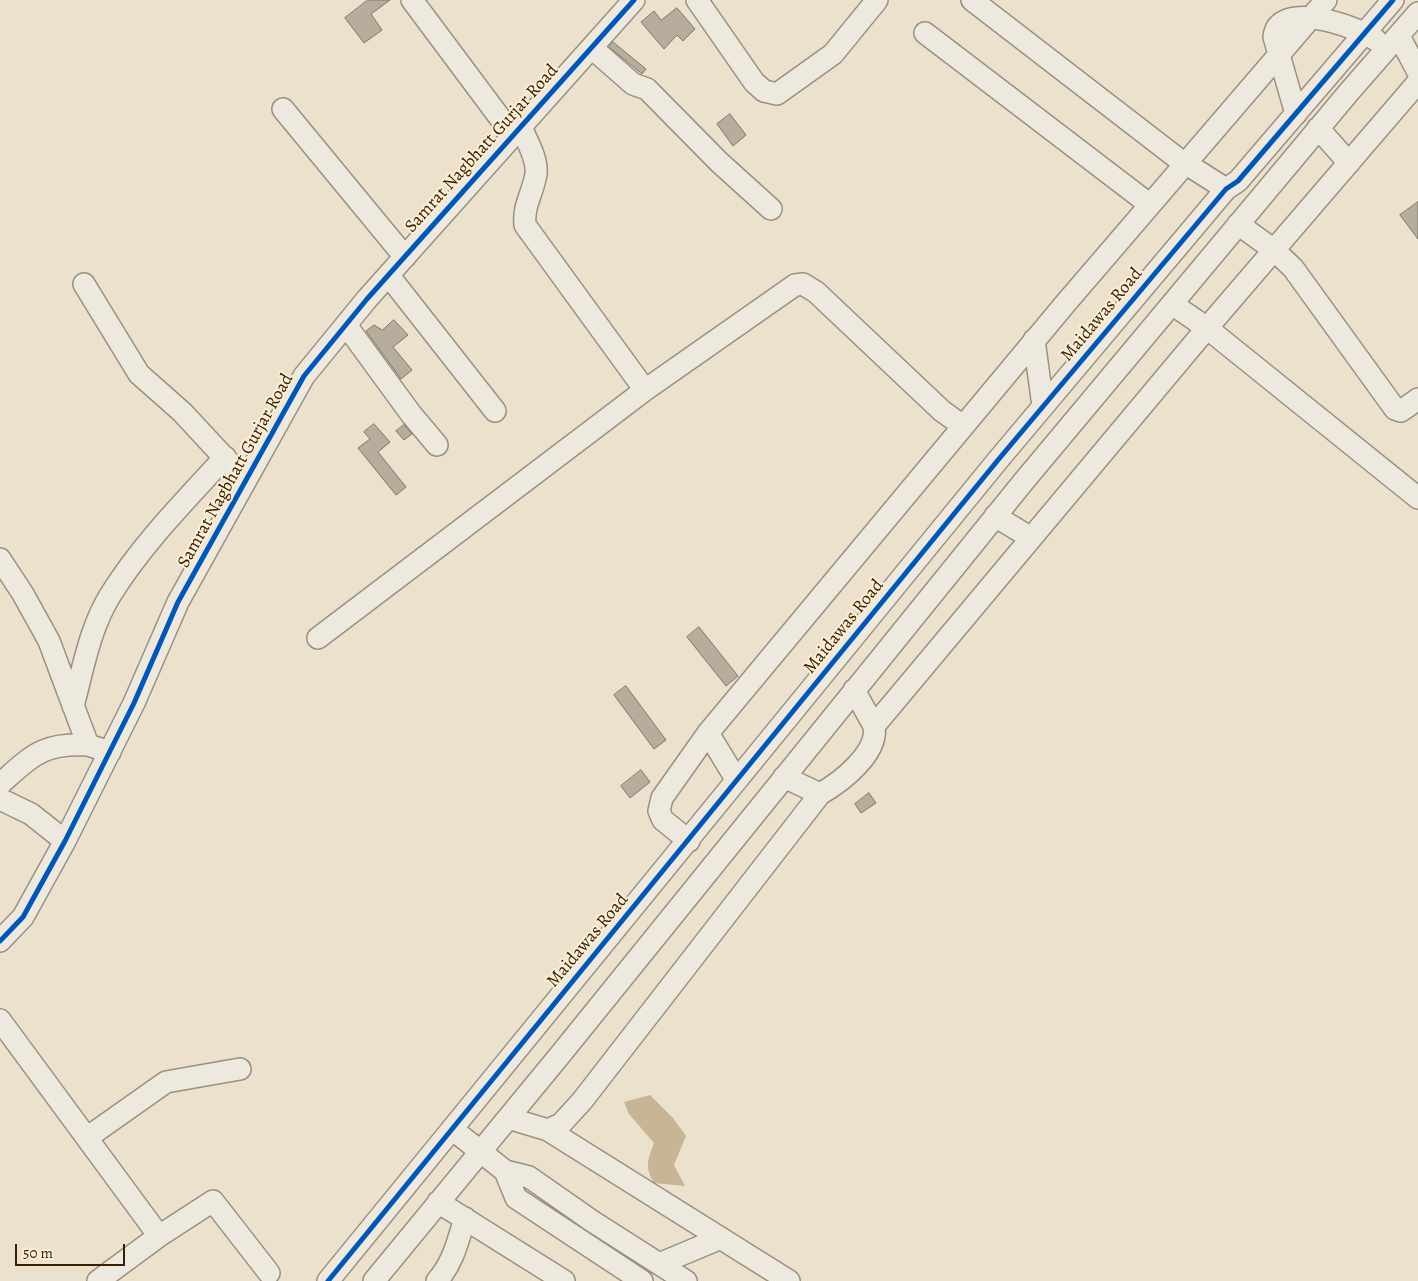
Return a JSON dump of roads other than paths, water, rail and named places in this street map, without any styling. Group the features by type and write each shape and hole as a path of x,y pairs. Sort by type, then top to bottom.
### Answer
{"street":[{"path":"412,0 516,130 532,154 536,173 523,211 525,225 645,390"},
{"name":"Samrat Nagbhatt Gurjar Road","path":"0,941 23,917 65,841 110,752 178,602 304,376 516,130 634,0"},
{"path":"697,0 754,82 764,91 777,94 832,54 876,0"},
{"path":"972,0 1184,163 1226,189"},
{"name":"Maidawas Road","path":"328,1281 689,841 736,779 1043,406 1226,189 1238,181 1366,33 1392,0"},
{"path":"689,841 663,820 660,811 662,798 708,733 1034,340 1184,163 1321,6 1366,33 1394,42 1418,72"},
{"path":"374,1281 996,516 1318,128 1418,13"},
{"path":"925,33 1149,204"},
{"path":"592,48 632,84 647,90 719,162 771,209"},
{"path":"1280,53 1296,114"},
{"path":"874,726 1207,328 1418,82"},
{"path":"283,109 405,257"},
{"path":"1318,128 1348,163"},
{"path":"1238,224 1274,250 1293,268 1395,409 1401,411 1418,399"},
{"path":"389,276 495,411"},
{"path":"84,284 139,374 182,412 225,457 243,486"},
{"path":"318,638 645,390 795,285 803,284 816,292 935,404 963,426"},
{"path":"1172,304 1207,328 1418,498"},
{"path":"346,325 411,414 437,445"},
{"path":"1034,340 1043,406"},
{"path":"74,706 92,636 110,596 146,546 225,457"},
{"path":"996,516 1031,538"},
{"path":"0,558 50,641 88,745"},
{"path":"548,1130 561,1124 582,1101 820,794 850,773 870,748 875,734 874,726 854,690"},
{"path":"708,733 736,779"},
{"path":"0,784 39,750 66,744 88,745 110,752"},
{"path":"784,777 820,794"},
{"path":"0,799 31,814 65,841"},
{"path":"0,1020 88,1137 159,1236"},
{"path":"88,1137 166,1082 240,1069"},
{"path":"508,1118 548,1130 789,1281"},
{"path":"452,1129 481,1150 505,1171 516,1198 642,1281"},
{"path":"505,1171 529,1177 592,1221 686,1281"},
{"path":"98,1281 159,1236 213,1201 269,1273"},
{"path":"438,1202 564,1281"},
{"path":"437,1281 447,1269 457,1246 465,1218"},
{"path":"659,1264 721,1238"}]}
